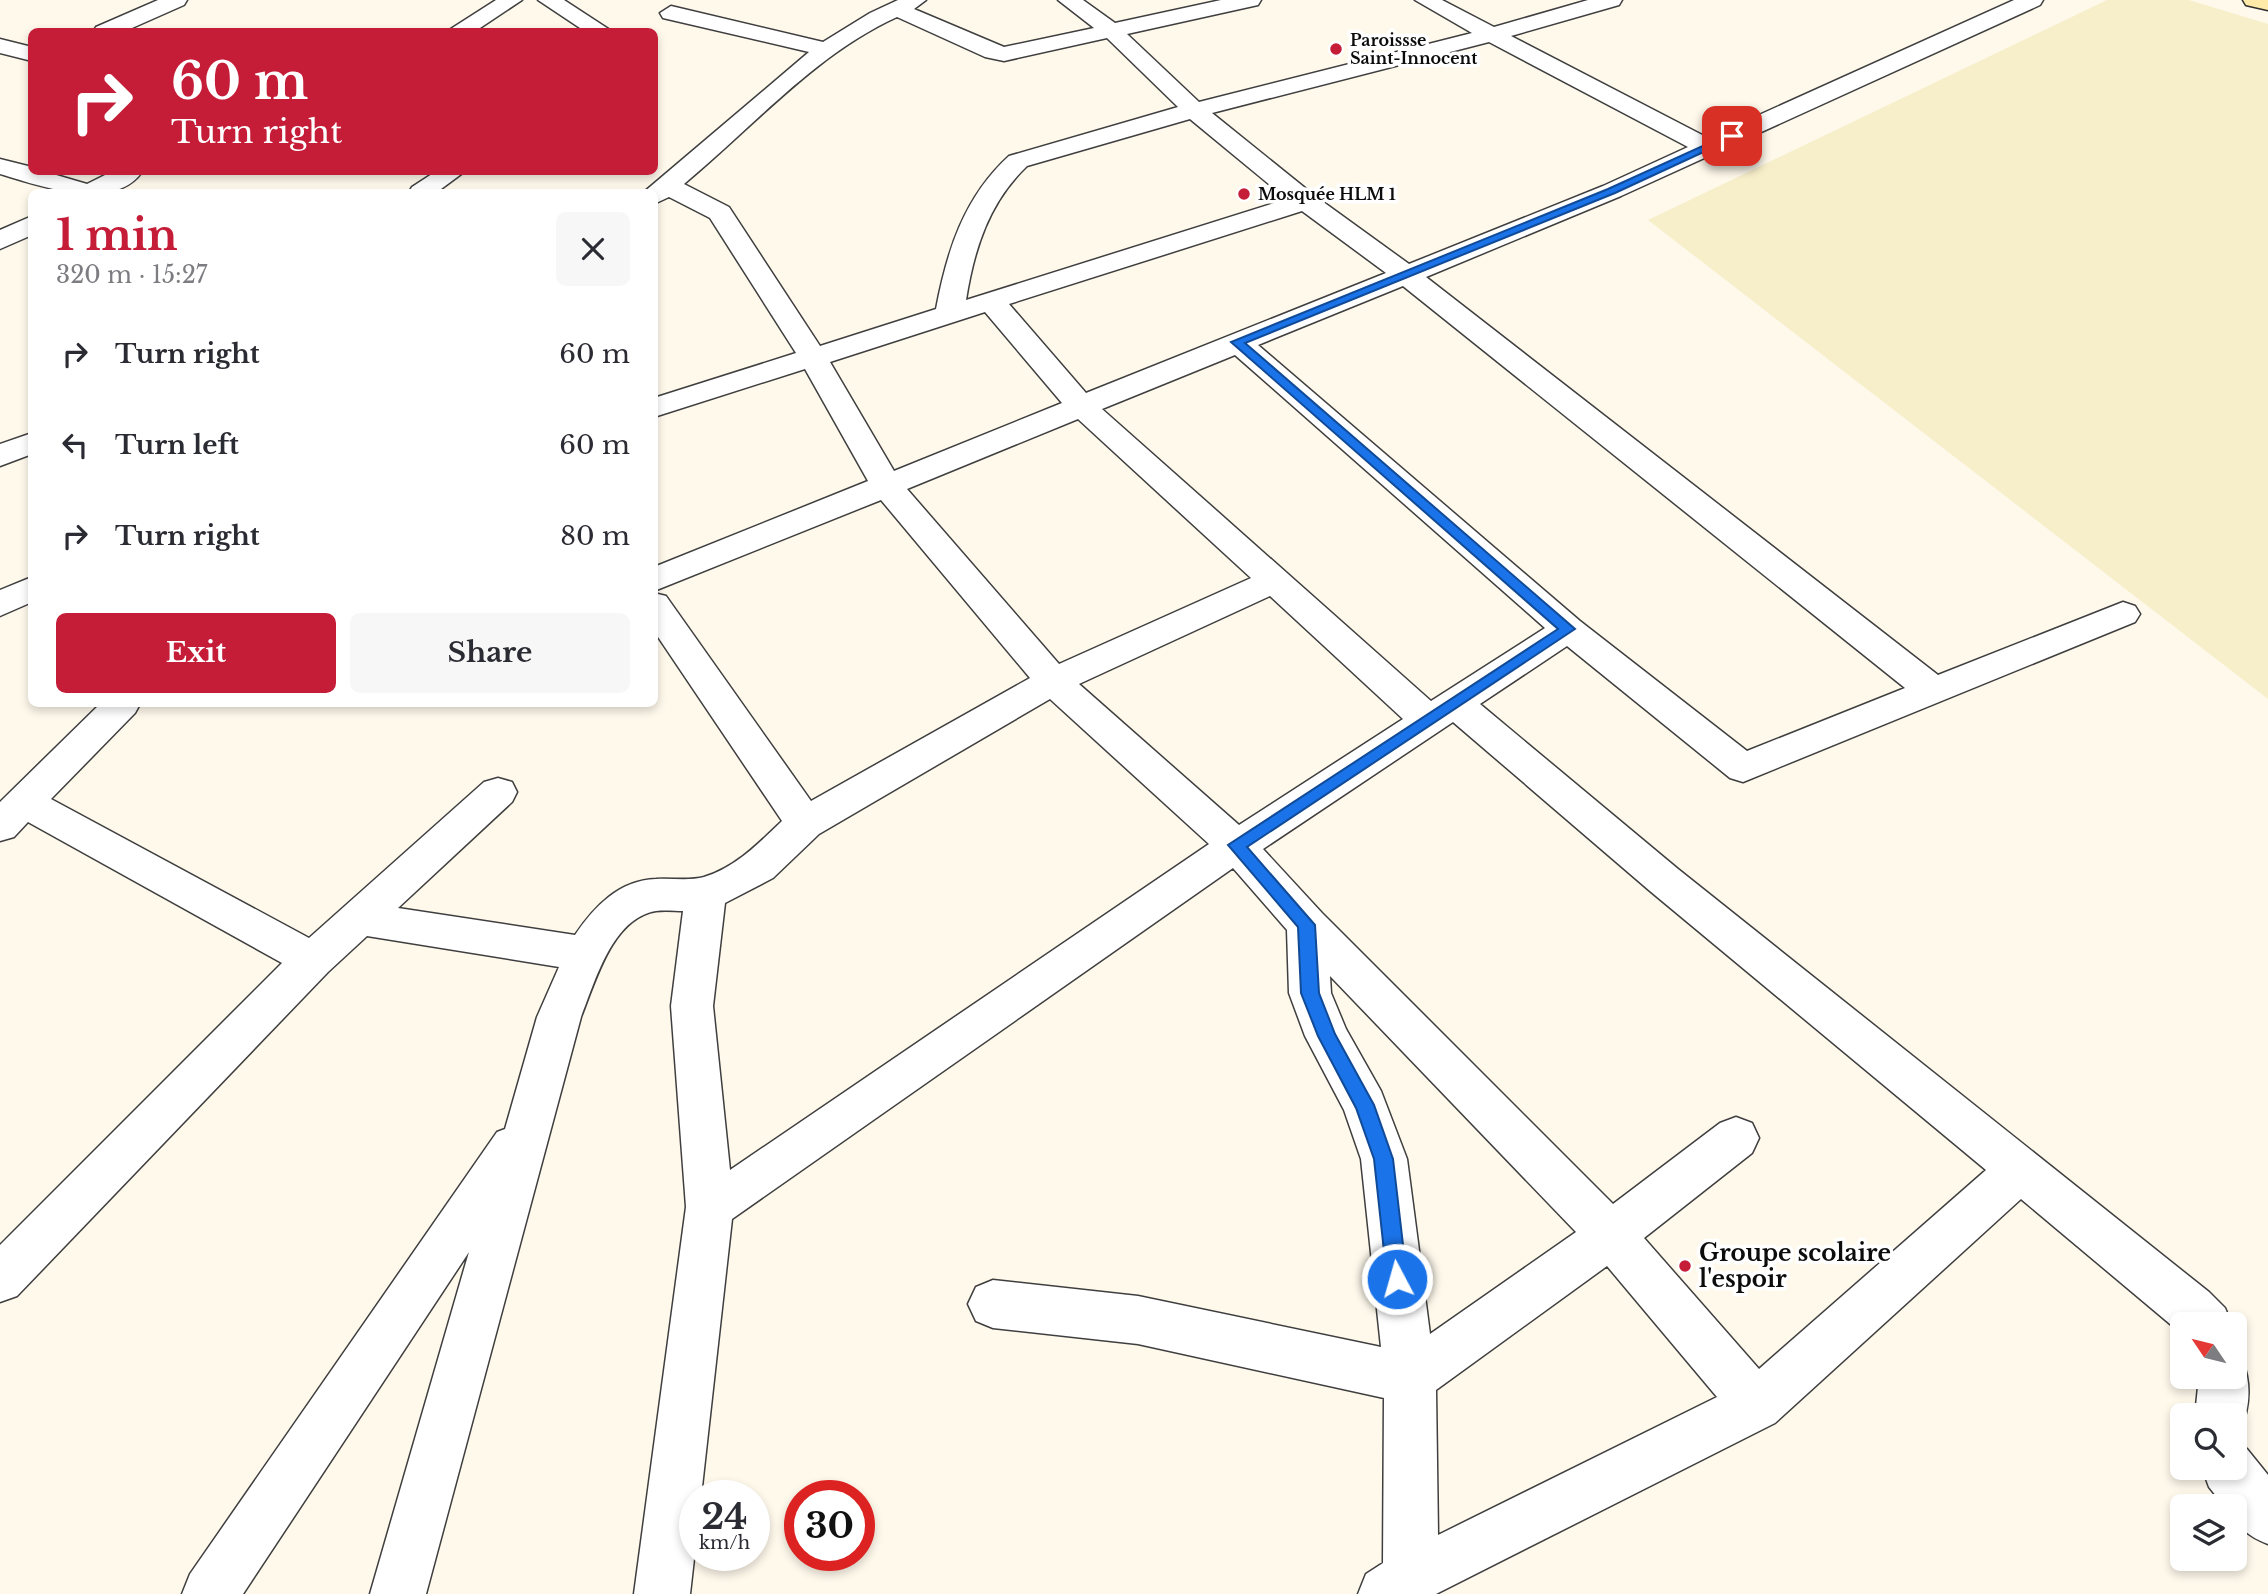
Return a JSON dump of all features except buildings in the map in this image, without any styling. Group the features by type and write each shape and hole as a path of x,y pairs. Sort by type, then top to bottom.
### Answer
{"main road":[{"path":"2254,0 2268,4"}],"street":[{"path":"113,28 176,0"},
{"path":"464,28 511,0"},
{"path":"549,0 595,28"},
{"path":"694,0 663,19 823,49"},
{"path":"1069,0 1111,30 1194,110 1306,201 1404,273 1935,692"},
{"path":"1250,0 999,54 905,4 823,49 661,191 720,212 814,359 886,485 1053,681 1236,845 1307,925 1611,1235 1757,1405"},
{"path":"1426,0 1707,147"},
{"path":"949,316 962,252 979,210 1007,170 1037,153 1493,34 1611,0"},
{"path":"658,578 1404,273 1612,191 2032,0"},
{"path":"0,46 28,53"},
{"path":"0,166 28,174"},
{"path":"31,175 80,189"},
{"path":"96,189 123,175"},
{"path":"426,189 446,175"},
{"path":"658,407 1306,201"},
{"path":"0,241 28,226"},
{"path":"992,302 1081,406 1272,582 1440,711 2020,1170 2195,1312"},
{"path":"1237,342 1568,629 1743,768 2123,614"},
{"path":"0,456 28,444"},
{"path":"398,1594 533,1119 559,1017 586,954 606,922 635,901 651,895 706,894 759,867 805,823 1053,681 1272,582"},
{"path":"0,604 28,590"},
{"path":"658,610 805,823"},
{"path":"710,1207 747,1185 1236,845 1568,629"},
{"path":"119,707 12,815 313,960"},
{"path":"0,1279 313,960 498,792"},
{"path":"662,1594 710,1207 692,1006 706,894"},
{"path":"358,918 586,954"},
{"path":"1307,925 1310,993 1327,1036 1365,1105 1384,1159 1410,1378 1398,1586"},
{"path":"210,1594 533,1119"},
{"path":"993,1304 1138,1320 1410,1378 1611,1235 1736,1138"},
{"path":"1398,1586 1757,1405 2020,1170"},
{"path":"2238,1480 2268,1517"}],"shaded area":[{"path":"2107,0 2189,0 2268,24 2268,699 1648,220"}],"place":[{"name":"Paroissse Saint-Innocent","path":"1336,49"},
{"name":"Mosquée HLM 1","path":"1244,194"},
{"name":"Groupe scolaire l'espoir","path":"1685,1266"}],"route":[{"path":"1397,1279 1384,1159 1365,1105 1327,1036 1310,993 1307,925 1236,845 1568,629 1237,342 1612,191 1732,136"}]}
